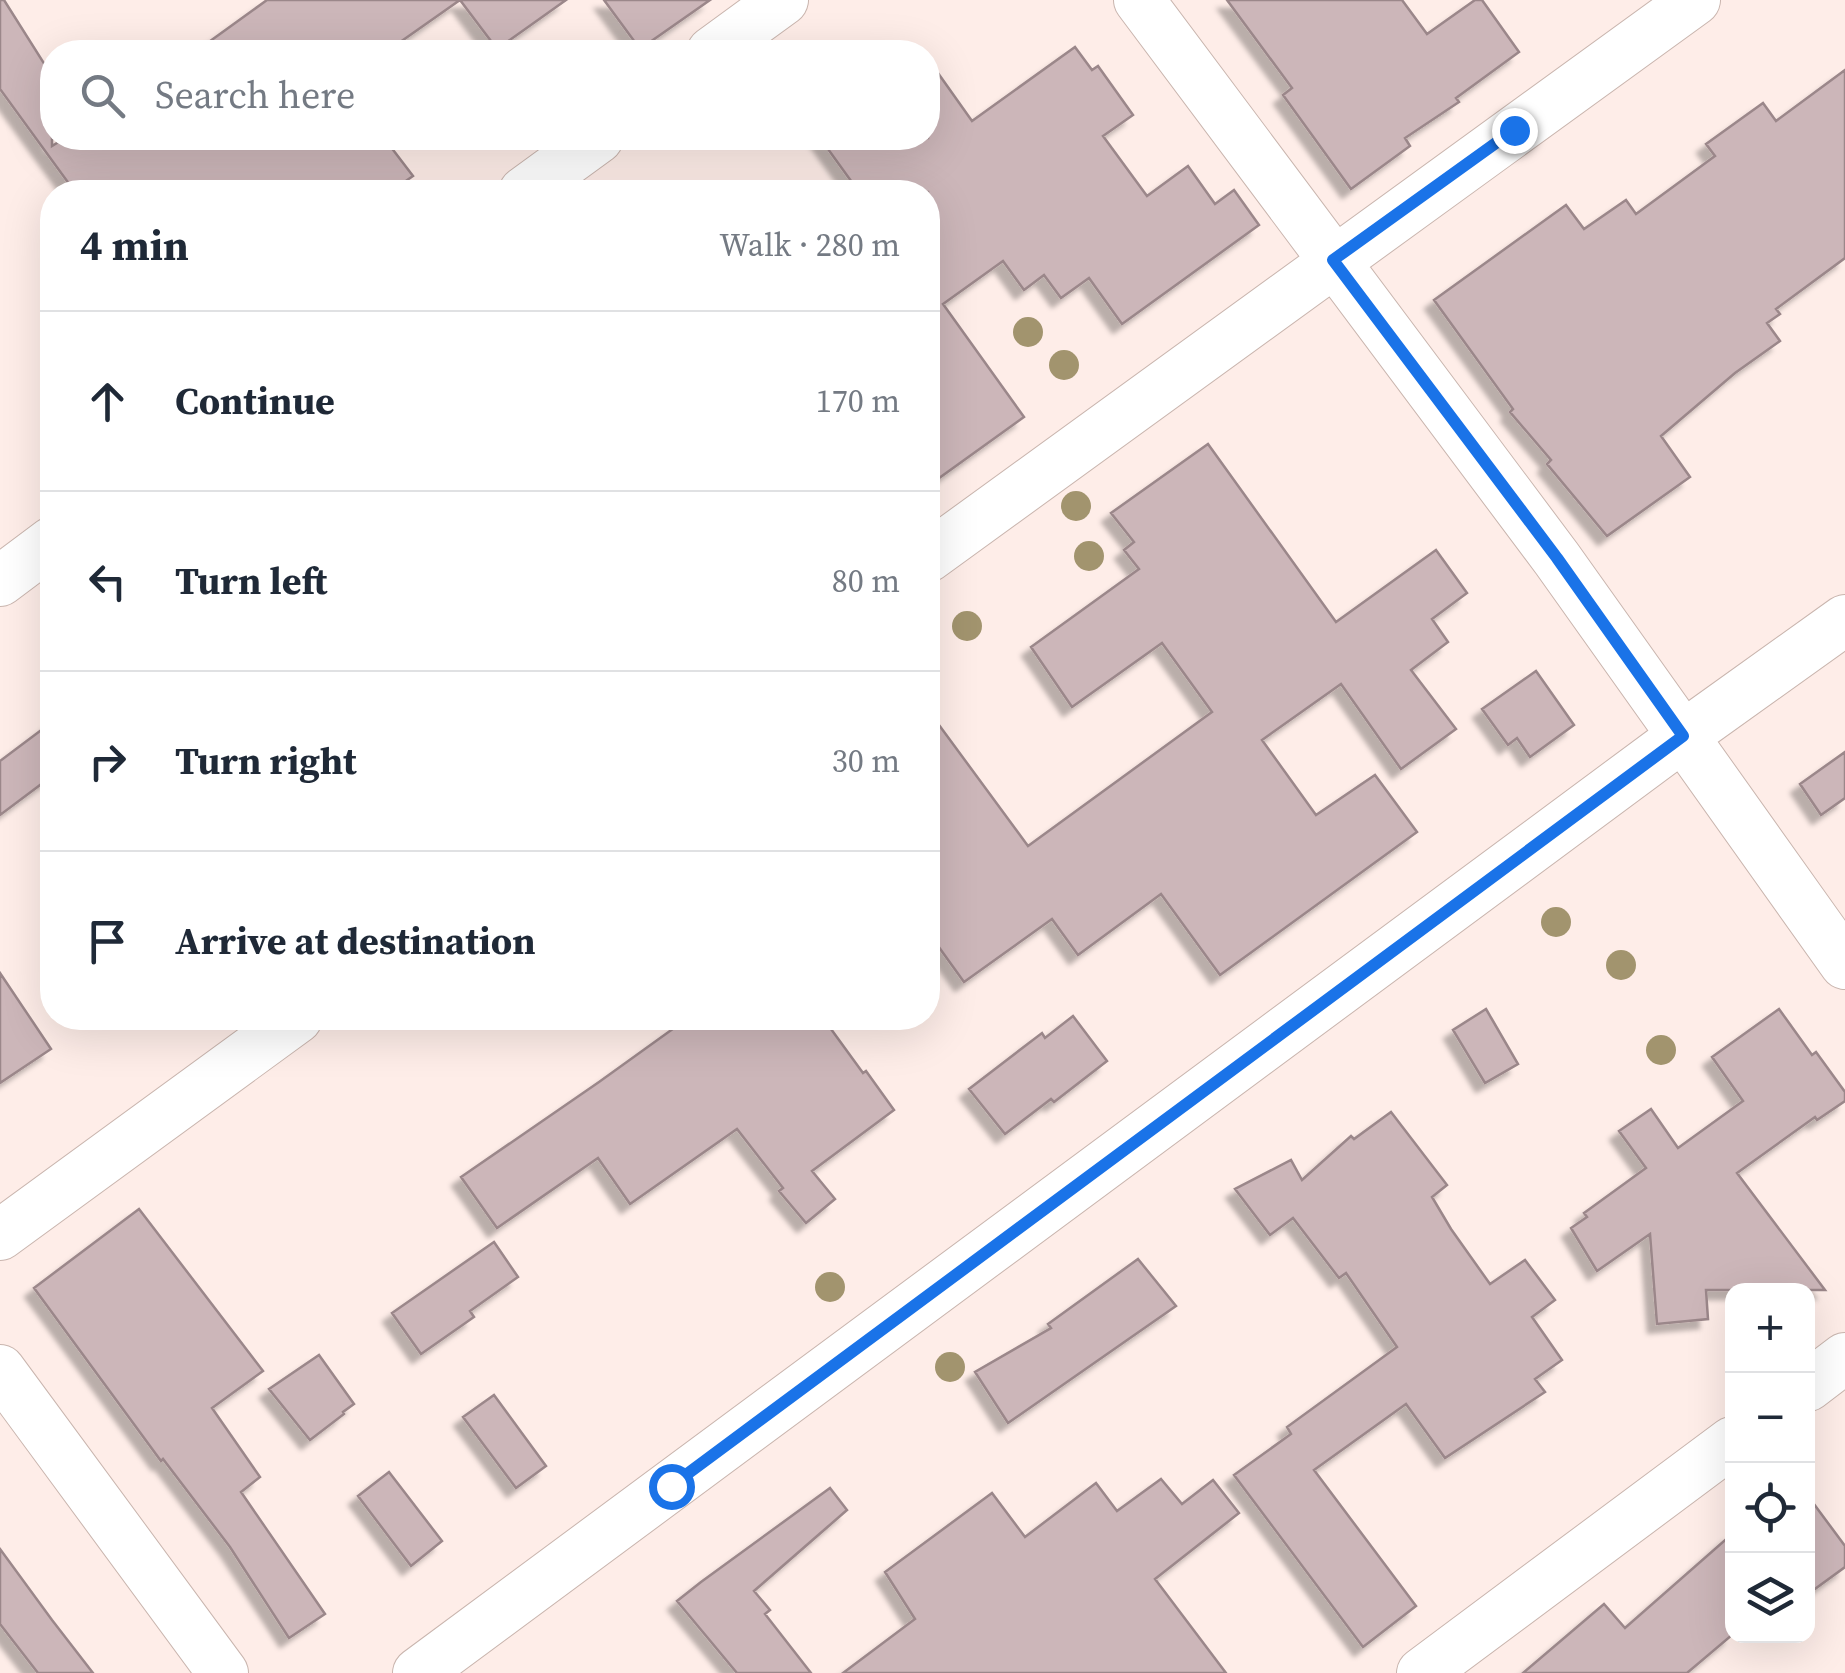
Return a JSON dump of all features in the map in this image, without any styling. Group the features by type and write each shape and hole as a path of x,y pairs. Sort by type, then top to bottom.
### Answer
{"street":[{"path":"728,40 783,0"},
{"path":"1138,0 1557,558 1845,964"},
{"path":"940,548 1695,0"},
{"path":"540,180 582,150"},
{"path":"0,582 40,551"},
{"path":"418,1673 1845,620"},
{"path":"0,1234 280,1030"},
{"path":"1815,1381 1845,1358"},
{"path":"0,1370 223,1673"},
{"path":"1422,1673 1725,1447"}],"building":[{"path":"0,0 4,0 40,57 40,144 0,89"},
{"path":"267,0 460,0 403,40 212,40"},
{"path":"460,0 566,0 510,40 490,40"},
{"path":"604,0 710,0 653,40 633,40"},
{"path":"1227,0 1402,0 1427,34 1475,0 1482,0 1519,52 1456,98 1459,102 1405,138 1410,146 1351,189 1283,95 1292,88"},
{"path":"1075,47 1092,70 1098,66 1133,115 1103,136 1147,196 1188,166 1215,204 1234,190 1259,225 1122,324 1089,278 1061,298 1044,275 1024,290 1003,261 943,304 1024,417 940,477 940,180 850,180 829,150 940,150 940,76 972,121"},
{"path":"1845,70 1845,258 1776,309 1780,314 1767,323 1780,341 1735,373 1661,436 1690,477 1607,536 1547,464 1551,460 1510,412 1513,409 1434,300 1566,205 1584,229 1626,200 1636,214 1715,156 1706,144 1763,103 1776,121"},
{"path":"44,150 393,150 413,176 407,180 66,180"},
{"path":"1208,444 1336,622 1436,550 1467,593 1432,619 1448,642 1411,670 1456,729 1401,769 1341,684 1262,740 1316,815 1375,775 1417,832 1220,975 1161,894 1078,955 1052,919 964,982 940,949 940,726 1028,846 1212,712 1162,643 1072,707 1031,647 1139,569 1124,550 1134,542 1111,513"},
{"path":"1536,671 1574,725 1530,757 1517,738 1508,745 1482,709"},
{"path":"40,731 40,785 0,815 0,761"},
{"path":"1845,752 1845,798 1821,815 1800,784"},
{"path":"0,973 51,1049 0,1083"},
{"path":"1486,1009 1518,1064 1485,1083 1453,1030"},
{"path":"1779,1009 1845,1092 1845,1101 1817,1120 1815,1117 1737,1173 1825,1290 1815,1290 1815,1283 1725,1283 1725,1290 1706,1290 1708,1319 1657,1324 1650,1234 1597,1271 1571,1228 1587,1217 1584,1213 1646,1168 1619,1131 1651,1109 1678,1148 1743,1101 1712,1057"},
{"path":"1073,1016 1107,1061 1005,1134 969,1089 1042,1033 1045,1038"},
{"path":"671,1030 832,1030 894,1110 812,1171 835,1199 806,1223 737,1129 630,1204 598,1158 497,1228 461,1177"},
{"path":"1391,1112 1447,1185 1432,1197 1490,1284 1525,1260 1555,1300 1532,1317 1562,1360 1535,1379 1545,1392 1445,1458 1406,1404 1314,1470 1416,1606 1363,1647 1234,1475 1291,1434 1287,1427 1397,1347 1346,1273 1339,1278 1293,1218 1270,1235 1235,1189 1291,1160 1302,1180 1351,1136 1354,1139"},
{"path":"139,1209 263,1371 212,1408 260,1477 241,1492 325,1614 289,1638 230,1547 161,1461 34,1288"},
{"path":"494,1242 518,1277 470,1311 474,1317 421,1354 392,1313"},
{"path":"1138,1259 1176,1306 1008,1423 975,1372 1051,1328 1048,1324"},
{"path":"319,1355 354,1404 310,1440 269,1389"},
{"path":"494,1395 546,1466 516,1488 463,1417"},
{"path":"389,1472 442,1541 411,1566 358,1496"},
{"path":"1161,1479 1182,1504 1213,1480 1239,1513 1155,1579 1226,1673 843,1673 915,1619 885,1572 992,1493 1025,1537 1096,1483 1117,1511"},
{"path":"830,1488 847,1510 754,1591 770,1610 765,1614 811,1673 737,1673 677,1601"},
{"path":"1815,1505 1845,1546 1845,1567 1815,1589"},
{"path":"1725,1540 1725,1641 1687,1673 1523,1673 1604,1604 1625,1628"},
{"path":"0,1549 93,1673 38,1673 0,1624"}],"route":[{"path":"671,1486 1683,736 1557,558 1333,260 1514,130"}]}
